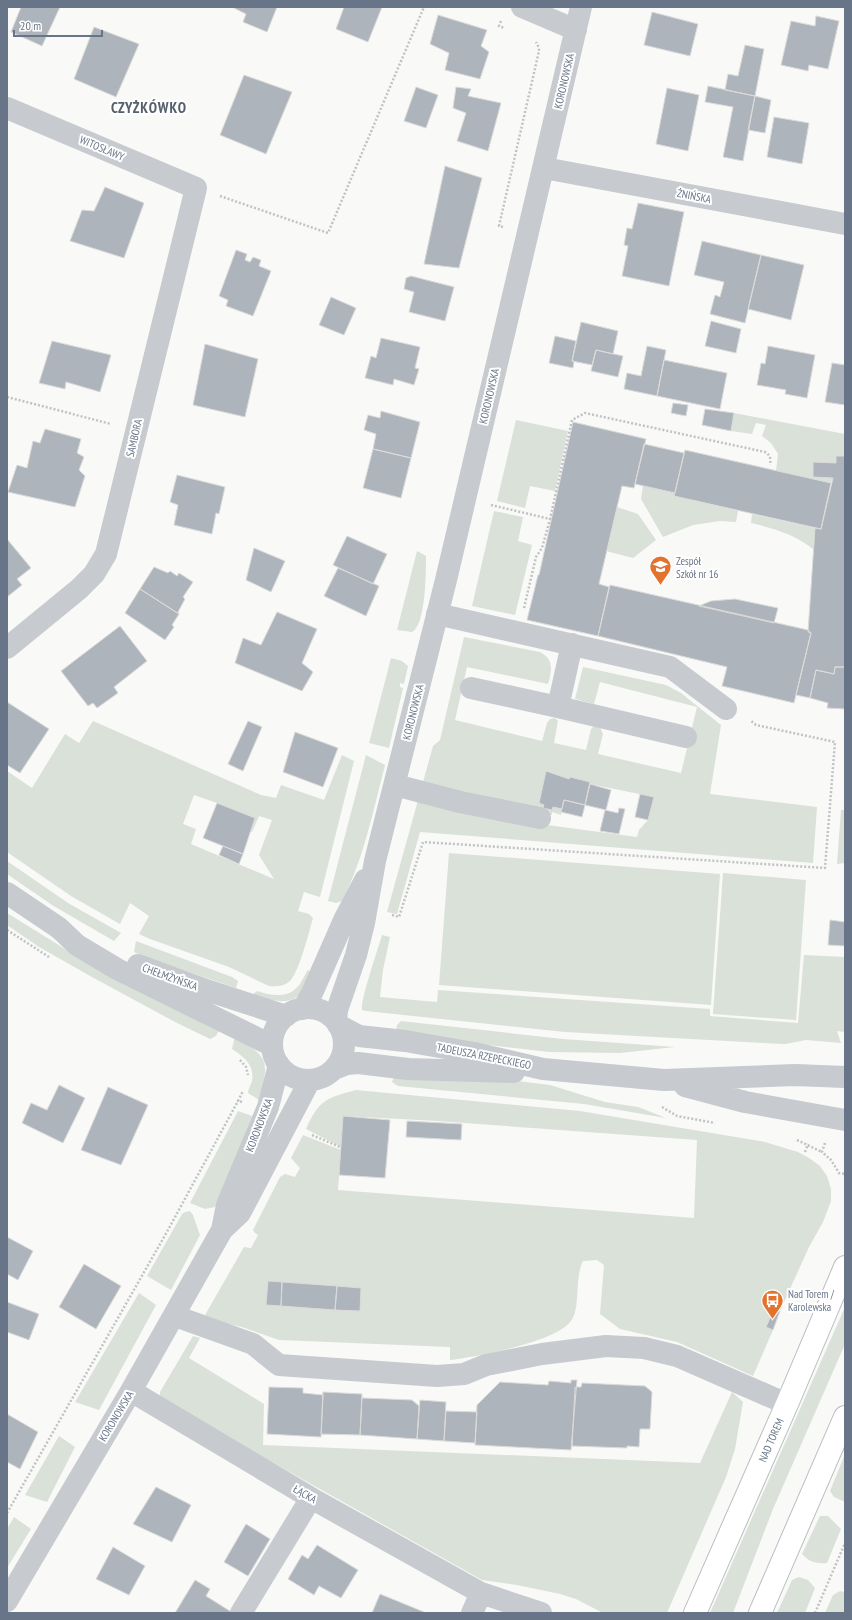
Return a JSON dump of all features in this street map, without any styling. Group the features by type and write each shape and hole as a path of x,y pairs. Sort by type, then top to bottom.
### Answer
{"main road":[{"name":"NAD TOREM","path":"696,1613 788,1404 845,1267"},
{"path":"760,1613 845,1417"}],"street":[{"path":"522,7 576,30"},
{"name":"KORONOWSKA","path":"337,1023 337,1010 358,948 375,861 437,614 544,168 580,7"},
{"name":"WITOSŁAWY","path":"7,108 196,188"},
{"name":"ŻNIŃSKA","path":"544,168 845,224"},
{"name":"SAMBORA","path":"7,648 79,589 94,574 106,554 196,188"},
{"path":"437,614 670,667 726,710"},
{"path":"558,707 572,644"},
{"path":"471,688 686,737"},
{"path":"395,786 460,802 540,818"},
{"name":"KORONOWSKA","path":"295,1012 312,993 345,918 375,861"},
{"name":"CHEŁMŻYŃSKA","path":"7,893 58,928 77,945 116,969 271,1045"},
{"name":"CHEŁMŻYŃSKA","path":"58,928 156,973 295,1012"},
{"path":"314,1009 324,1012 337,1023 342,1035 343,1048 341,1059 334,1069 319,1078 310,1080 296,1078 284,1071 279,1065 271,1045 277,1025 295,1012 314,1009"},
{"name":"TADEUSZA RZEPECKIEGO","path":"337,1023 360,1036 405,1041 474,1053 543,1069"},
{"name":"TADEUSZA RZEPECKIEGO","path":"334,1069 347,1064 358,1063 408,1069 512,1072 543,1069"},
{"name":"KORONOWSKA","path":"7,1602 175,1316 222,1230 227,1205 265,1113 279,1065"},
{"path":"543,1069 664,1080 795,1075 845,1077"},
{"name":"KORONOWSKA","path":"222,1230 240,1213 310,1080"},
{"path":"664,1080 745,1102 845,1120"},
{"path":"175,1316 253,1344 279,1365 436,1376 464,1374 486,1365 542,1354 606,1346 644,1348 677,1356 788,1404"},
{"name":"ŁĄCKA","path":"131,1391 312,1498 481,1593 541,1613"},
{"path":"241,1613 312,1498"},
{"path":"472,1613 481,1593"}],"path":[{"path":"196,188 328,233 424,7"},
{"path":"501,19 498,26 505,28"},
{"path":"499,226 539,51 539,48 534,40"},
{"path":"7,397 136,431"},
{"path":"487,504 550,519 572,420 585,413 765,452 771,459 770,465"},
{"path":"387,914 400,917 423,842 437,843"},
{"path":"7,930 50,957"},
{"path":"235,1057 246,1067 247,1081"},
{"path":"7,1513 168,1230 246,1085"},
{"path":"238,1101 265,1113"},
{"path":"827,1139 822,1152 831,1160 839,1174 845,1174"},
{"path":"815,1613 845,1543"}],"shaded area":[{"path":"734,413 845,434 845,456 836,456 836,463 813,462 813,477 833,478 831,483 776,471 778,454 771,443 762,436 766,425 756,423 752,434 731,431"},
{"path":"516,420 568,431 555,491 530,486 525,508 497,501"},
{"path":"643,485 675,493 675,496 738,511 736,522 720,521 693,525 663,537 641,499"},
{"path":"617,507 638,514 656,540 633,558 606,551"},
{"path":"494,511 523,517 518,541 532,545 515,615 472,606"},
{"path":"752,514 815,528 813,549 784,533 751,523"},
{"path":"417,551 426,556 423,609 417,627 412,632 397,630"},
{"path":"464,637 540,652 548,658 551,670 548,684 467,667 455,720 542,741 547,723 550,719 555,718 558,721 554,743 586,750 591,729 593,727 600,727 603,734 598,754 681,773 697,707 600,682 594,704 575,699 583,667 666,685 681,693 721,725 710,794 817,807 813,863 420,832 397,914 387,912 433,746 440,740","holes":["546,771 569,779 570,777 590,782 590,784 654,797 648,820 639,830 637,837 532,823 534,813 552,815 552,812 561,815 562,809 553,807 552,810 543,808 544,805 539,803"]},
{"path":"391,658 402,661 408,666 404,684 400,683 400,687 403,688 389,748 369,743"},
{"path":"93,721 261,795 276,798 281,785 324,800 342,755 354,761 320,897 304,892 298,911 309,914 313,918 300,961 290,981 280,986 269,986 229,967 139,934 149,916 130,903 120,924 71,896 7,852 7,771 32,788 65,734 79,743","holes":["194,795 217,803 252,832 259,816 272,820 259,855 274,879 191,844 196,829 183,824"]},
{"path":"366,755 385,765 367,834 350,885 342,901 336,903 328,901"},
{"path":"841,810 845,810 845,863 837,864"},
{"path":"449,853 720,874 711,1005 439,985"},
{"path":"7,861 68,903 121,933 114,941 52,905 7,874"},
{"path":"723,873 806,880 796,1020 713,1014"},
{"path":"7,913 91,965 219,1030 216,1036 210,1039 175,1022 39,947 7,925"},
{"path":"382,935 390,937 383,970 380,997 437,1002 438,990 710,1009 710,1016 798,1023 804,955 845,957 845,1032 837,1031 841,1043 806,1040 785,1044 565,1032 366,1011 362,1010 362,1005"},
{"path":"136,941 232,977 238,981 236,988 134,952"},
{"path":"308,970 313,973 307,985 297,997 291,1000 278,1001 252,995 257,991 274,995 291,992 300,984"},
{"path":"401,1021 563,1039 675,1047 620,1053 549,1052 470,1043 396,1031 397,1025"},
{"path":"235,1036 255,1050 264,1062 264,1077 259,1100 248,1093 252,1081 252,1070 244,1058 232,1049"},
{"path":"394,1077 510,1080 550,1085 605,1102 638,1107 666,1118 584,1104 398,1086 392,1082"},
{"path":"356,1090 580,1111 765,1142 798,1152 809,1158 820,1166 827,1176 831,1189 831,1201 823,1222 809,1247 780,1311 774,1309 766,1327 773,1330 753,1376 677,1342 620,1329 600,1314 604,1265 597,1260 583,1261 580,1268 576,1309 571,1321 563,1329 533,1342 515,1347 450,1360 450,1347 279,1340 242,1327 207,1319 205,1315 244,1247 251,1248 258,1235 253,1230 280,1177 285,1174 295,1177 300,1168 291,1158 303,1135 341,1150 338,1190 694,1218 697,1140 437,1121 344,1116 341,1147 306,1129 315,1112 330,1098"},
{"path":"238,1111 252,1116 228,1181 215,1207 205,1209 190,1203"},
{"path":"190,1211 193,1215 200,1235 171,1290 147,1276 182,1214"},
{"path":"139,1293 156,1305 99,1410 75,1402"},
{"path":"845,1307 845,1344 773,1509 733,1613 710,1613"},
{"path":"193,1336 200,1338 189,1358 264,1404 263,1445 700,1463 732,1392 743,1402 735,1449 726,1477 667,1613 603,1613 576,1599 560,1594 517,1585 482,1580 165,1402 160,1396 160,1392"},
{"path":"59,1436 75,1447 47,1502 25,1495"},
{"path":"845,1454 845,1502 834,1497 830,1491"},
{"path":"820,1516 828,1516 841,1529 827,1563 813,1562 802,1554"},
{"path":"14,1517 31,1529 7,1568 7,1529"},
{"path":"799,1577 808,1580 815,1588 805,1613 777,1613 792,1580"},
{"path":"840,1591 845,1592 845,1613 825,1613 833,1595"}],"building":[{"path":"21,7 60,7 42,46 11,32"},
{"path":"232,7 277,7 267,32 243,22 246,14"},
{"path":"344,7 382,7 368,42 336,29"},
{"path":"652,12 698,24 690,56 644,45"},
{"path":"438,15 487,30 481,46 489,52 480,79 445,70 449,53 430,44"},
{"path":"816,16 839,21 828,69 809,65 808,71 781,65 791,21 815,26"},
{"path":"94,27 139,44 116,97 74,79"},
{"path":"745,45 764,49 755,96 725,90 728,74 738,76"},
{"path":"244,75 292,92 266,154 220,135"},
{"path":"708,86 755,96 743,161 723,157 733,107 705,102"},
{"path":"416,87 438,95 426,128 404,121"},
{"path":"456,87 471,89 468,96 501,103 488,151 457,141 466,113 453,108"},
{"path":"667,88 699,95 688,151 656,144"},
{"path":"755,96 771,100 765,133 748,130"},
{"path":"774,117 809,123 802,164 767,157"},
{"path":"445,166 482,178 459,268 424,264"},
{"path":"105,187 144,203 124,258 70,241 82,210 94,211"},
{"path":"638,203 684,212 669,286 622,276 628,246 624,245 627,228 632,229"},
{"path":"702,241 761,255 745,323 710,314 715,295 720,297 724,282 694,275"},
{"path":"236,250 247,254 245,260 250,262 253,257 261,260 259,266 271,271 253,316 226,306 228,300 219,296"},
{"path":"761,255 804,265 791,320 748,309"},
{"path":"411,276 454,287 445,321 409,312 414,292 404,289 406,278"},
{"path":"331,297 356,308 344,335 319,325"},
{"path":"711,321 741,329 736,353 705,346"},
{"path":"581,322 618,331 613,354 596,350 592,365 572,361"},
{"path":"555,336 576,341 572,361 574,361 573,368 549,363"},
{"path":"381,338 420,347 415,368 419,369 414,385 394,379 393,385 365,378 371,356 376,358"},
{"path":"52,341 111,355 100,392 66,382 65,389 39,383"},
{"path":"205,344 258,359 245,417 193,405"},
{"path":"647,346 666,350 657,396 624,389 627,373 641,376"},
{"path":"768,346 815,355 807,398 785,394 786,390 757,385 761,363 765,364"},
{"path":"596,350 623,356 618,377 591,371"},
{"path":"664,360 727,373 720,409 657,396"},
{"path":"832,363 845,365 845,405 825,402"},
{"path":"673,403 688,405 686,416 671,413"},
{"path":"705,409 734,413 731,431 702,425"},
{"path":"381,411 420,422 411,458 373,449 376,434 364,430 368,415 380,418"},
{"path":"573,422 646,439 634,488 622,486 599,584 609,587 598,636 527,620 539,575"},
{"path":"45,429 81,439 77,453 84,457 79,470 85,476 75,507 8,492 17,465 27,468 33,441 40,443"},
{"path":"644,444 684,453 675,493 635,484"},
{"path":"373,449 411,458 401,498 363,488"},
{"path":"685,450 831,483 821,529 674,496"},
{"path":"836,456 845,456 845,667 835,667 834,674 816,670 810,698 796,695 811,633 808,632 815,528 821,529 833,478 813,477 813,462 836,463"},
{"path":"177,475 225,487 219,514 216,513 212,534 174,525 178,505 170,502"},
{"path":"347,536 387,554 373,584 333,565"},
{"path":"7,539 31,568 17,579 22,585 7,597"},
{"path":"254,548 285,561 271,592 246,580"},
{"path":"154,567 168,573 170,571 177,576 179,573 193,582 183,597 185,599 178,612 179,614 140,589"},
{"path":"338,568 379,586 366,616 324,596"},
{"path":"610,585 808,630 811,633 794,703 722,686 727,667 598,636"},
{"path":"140,589 179,614 172,625 174,627 165,640 125,613"},
{"path":"735,599 778,608 774,623 699,606 711,601"},
{"path":"277,612 317,629 302,663 313,672 302,691 235,663 243,638 261,645"},
{"path":"120,626 147,661 114,687 118,693 97,708 93,703 88,706 61,671"},
{"path":"835,667 845,667 845,709 827,708 828,703 810,698 816,670 834,674"},
{"path":"7,702 49,729 20,773 7,765"},
{"path":"248,721 262,727 243,771 228,764"},
{"path":"295,732 338,748 323,787 283,772"},
{"path":"546,771 569,779 570,777 590,782 585,805 564,800 562,809 553,807 552,810 543,808 544,805 539,803"},
{"path":"590,784 611,790 606,810 585,805"},
{"path":"640,794 654,797 648,820 635,817"},
{"path":"564,800 585,805 582,817 561,812"},
{"path":"217,803 255,818 243,854 203,838"},
{"path":"619,808 625,809 619,834 600,831 605,810 618,813"},
{"path":"223,846 243,854 239,864 219,855"},
{"path":"830,920 845,922 845,946 828,945"},
{"path":"59,1085 85,1098 63,1143 22,1123 31,1103 47,1110"},
{"path":"108,1087 148,1105 121,1165 81,1150"},
{"path":"343,1116 390,1120 385,1178 339,1175"},
{"path":"407,1121 462,1124 461,1140 406,1137"},
{"path":"7,1237 33,1251 18,1280 7,1274"},
{"path":"84,1264 121,1286 96,1329 59,1307"},
{"path":"268,1281 282,1282 281,1306 266,1305"},
{"path":"282,1282 337,1286 335,1310 281,1306"},
{"path":"337,1286 361,1288 360,1311 335,1310"},
{"path":"7,1302 39,1314 29,1340 7,1332"},
{"path":"774,1309 780,1311 773,1330 766,1327"},
{"path":"571,1380 577,1380 571,1450 475,1445 477,1405 500,1382 548,1385 549,1381 571,1383"},
{"path":"582,1383 645,1386 652,1392 650,1429 640,1429 639,1447 572,1446 575,1387 581,1387"},
{"path":"269,1387 303,1388 303,1393 323,1395 321,1437 267,1434"},
{"path":"323,1392 362,1394 360,1435 321,1434"},
{"path":"362,1398 412,1400 419,1406 417,1439 360,1435"},
{"path":"420,1400 446,1402 444,1441 417,1439"},
{"path":"446,1411 477,1412 475,1443 444,1441"},
{"path":"7,1414 38,1432 20,1469 7,1462"},
{"path":"156,1487 191,1505 172,1542 133,1524"},
{"path":"246,1524 270,1539 248,1576 224,1562"},
{"path":"317,1545 358,1570 341,1598 319,1586 314,1595 288,1579 302,1555 308,1559"},
{"path":"113,1547 145,1566 129,1595 96,1579"},
{"path":"195,1580 210,1589 206,1596 233,1613 175,1613"},
{"path":"380,1594 424,1612 424,1613 372,1613"}],"place":[{"name":"Zespół Szkół nr 16","path":"661,586"},
{"name":"Nad Torem / Karolewska","path":"773,1320"}],"district":[{"name":"CZYŻKÓWKO","path":"149,107"}]}
